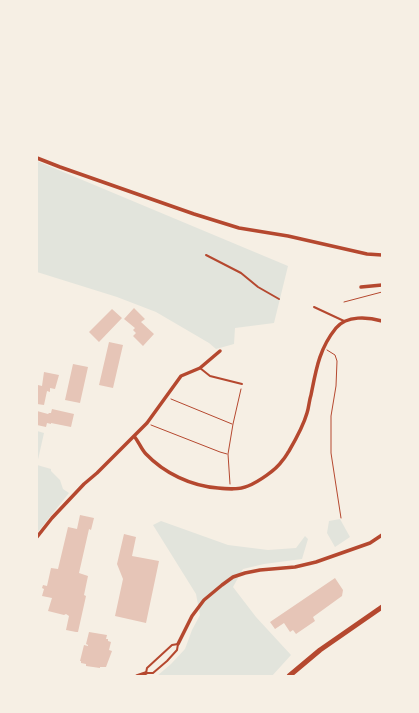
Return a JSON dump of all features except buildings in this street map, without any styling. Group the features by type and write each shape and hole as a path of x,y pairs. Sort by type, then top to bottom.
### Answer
{"main road":[{"path":"289,676 320,650 382,607"}],"street":[{"path":"37,158 194,214 239,228 288,236 367,254 382,255"},
{"path":"361,287 382,285"},
{"path":"134,436 140,443 145,453 156,464 171,474 208,488 230,489 247,486 264,477 282,462 300,433 309,406 319,358 323,348 336,328 344,322 355,318 382,321"},
{"path":"37,537 52,518 77,492 147,423 181,376 200,368 220,351"},
{"path":"178,644 192,616 204,600 222,584 233,577 260,570 294,567 316,562 370,543 382,535"},
{"path":"137,676 146,673"}],"lane":[{"path":"206,255 241,273 258,287 279,299"},
{"path":"314,307 344,322"},
{"path":"200,368 210,376 242,384"},
{"path":"178,644 177,650 167,661 153,673 146,673 147,668 172,645 178,644"}],"path":[{"path":"344,302 382,292"},
{"path":"323,348 329,350 335,355 337,361 336,386 331,416 331,453 341,518"},
{"path":"230,489 228,454 242,384"},
{"path":"167,397 233,424"},
{"path":"147,423 228,454"}],"shaded area":[{"path":"37,161 288,266 274,323 235,328 234,344 216,349 209,343 156,312 117,297 37,272"},
{"path":"37,431 44,433 37,464"},
{"path":"37,465 51,469 51,471 60,480 63,489 69,493 37,533"},
{"path":"340,519 350,537 335,547 327,533 329,521"},
{"path":"161,521 228,545 268,550 296,548 305,536 308,539 302,559 264,564 243,569 233,587 256,617 291,655 272,676 157,676 185,649 192,630 200,615 196,594 153,525"}]}
